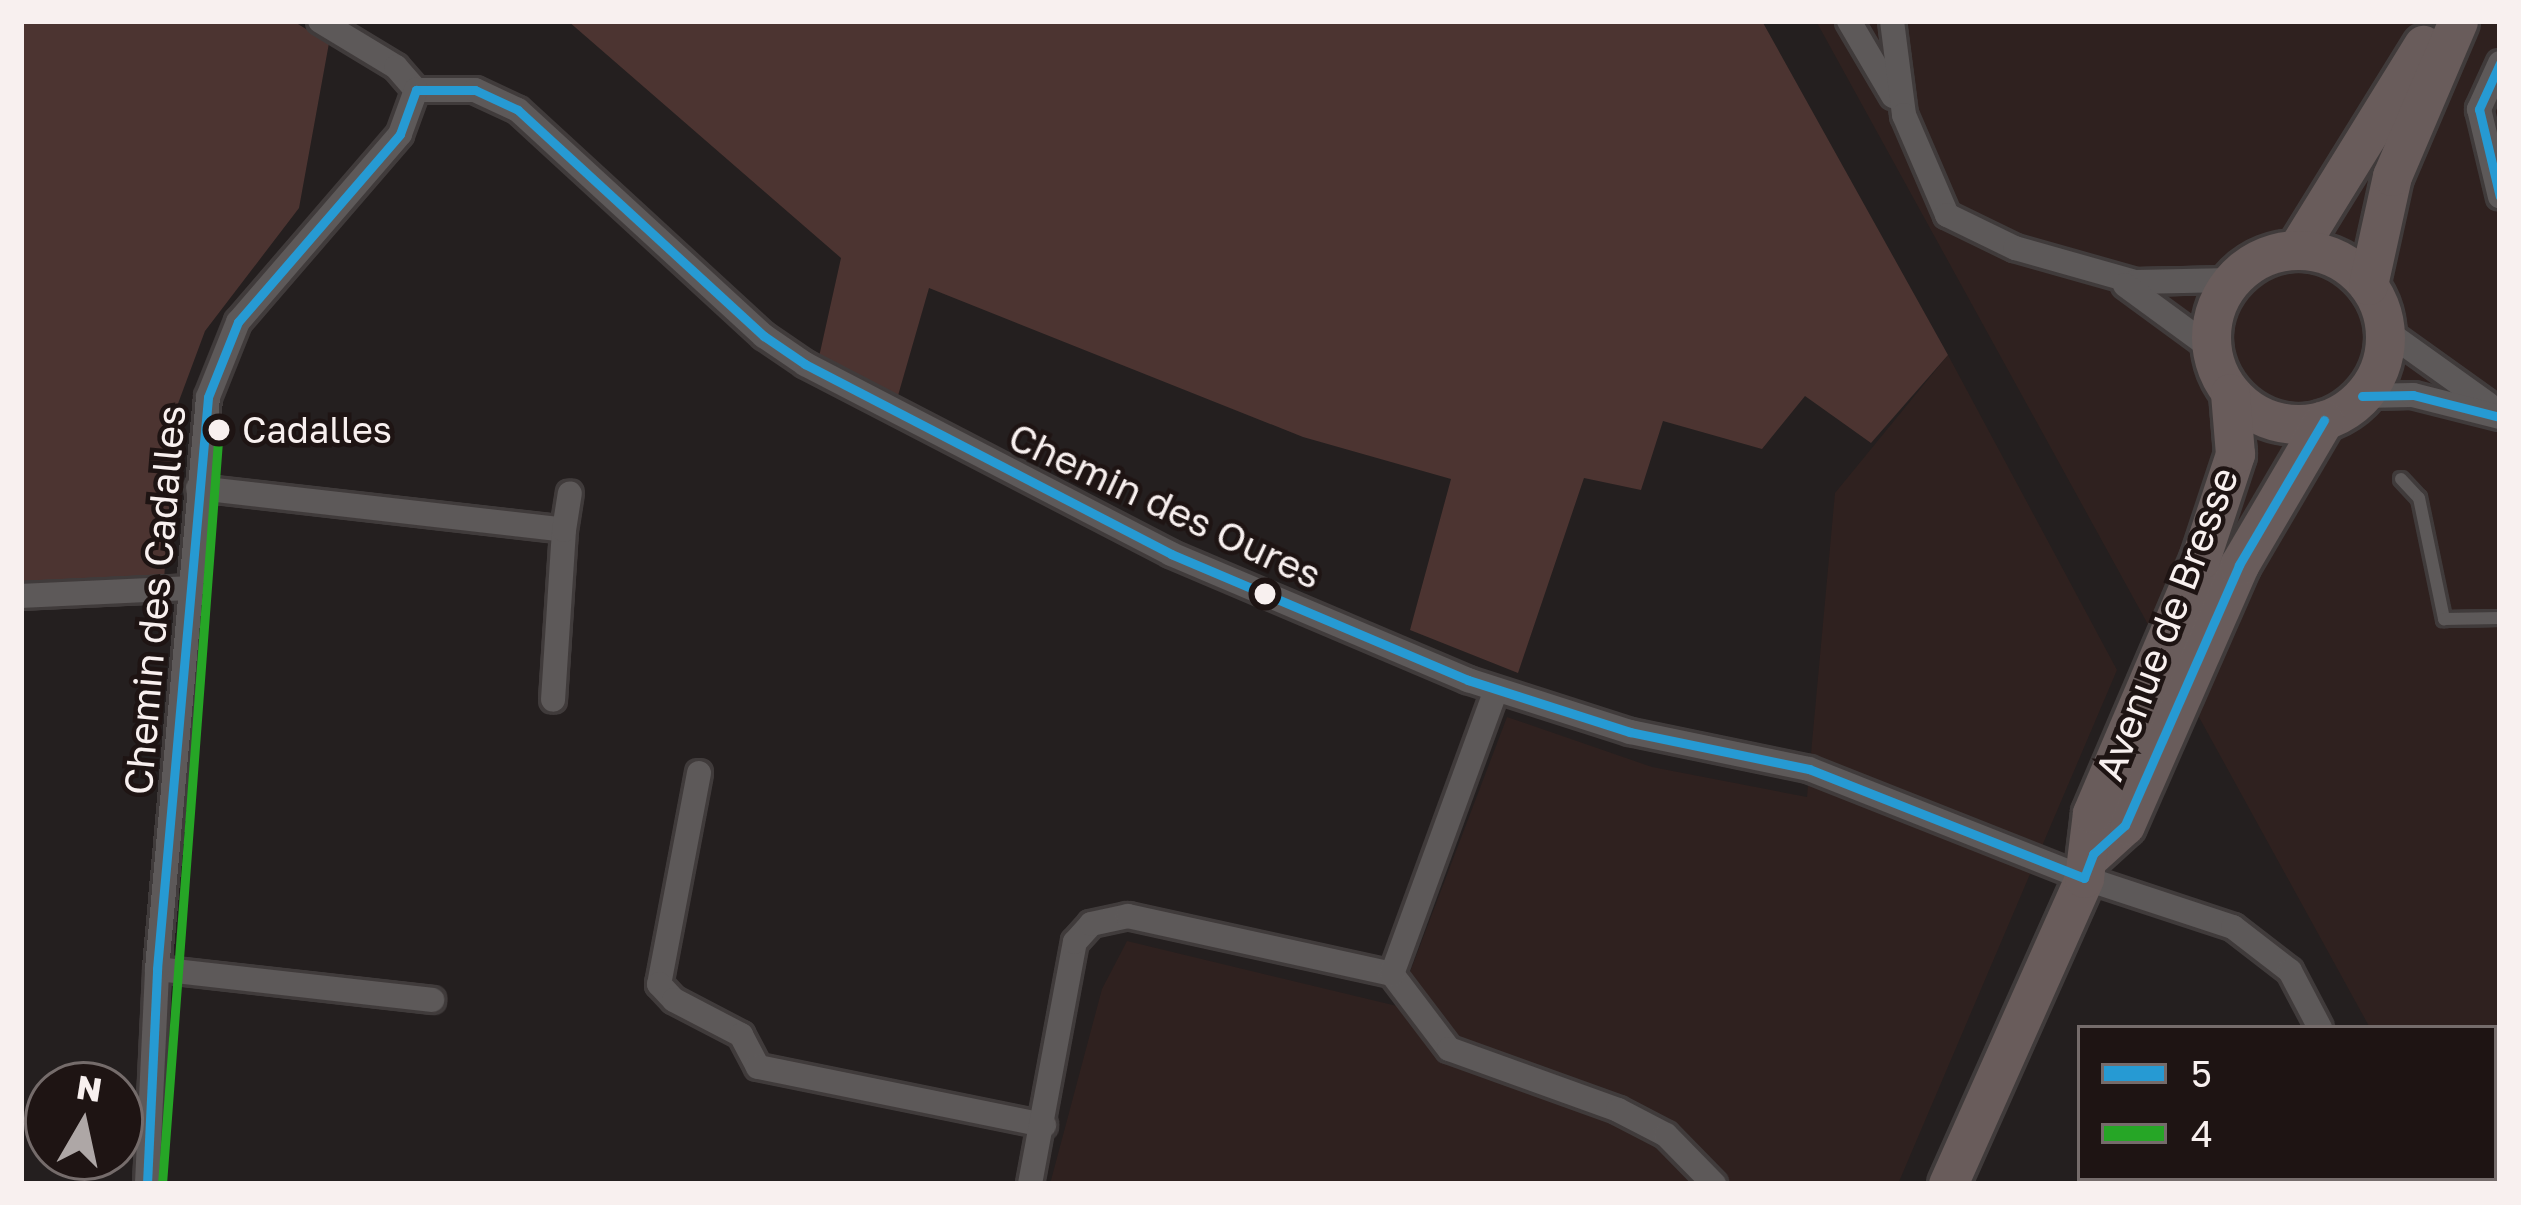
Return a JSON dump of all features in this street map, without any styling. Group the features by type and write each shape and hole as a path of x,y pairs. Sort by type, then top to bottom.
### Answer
{"main road":[{"path":"2296,249 2411,74 2434,21"},
{"path":"2368,285 2392,176 2458,21"},
{"path":"2296,249 2336,259 2368,285 2386,332 2384,355 2362,396 2324,420 2273,421 2230,393 2210,349 2210,324 2230,280 2260,258 2296,249"},
{"name":"Avenue de Bresse","path":"2088,866 2092,813 2226,488 2235,454 2230,393"},
{"name":"Avenue de Bresse","path":"1948,1184 2088,866 2125,825 2239,565 2324,420"}],"street":[{"path":"320,21 396,67 416,90"},
{"path":"1849,21 1904,115 1947,214 2015,248 2095,272 2164,284 2230,280"},
{"path":"1892,21 1904,115"},
{"path":"2500,63 2480,109 2500,196"},
{"name":"Chemin des Cadalles","path":"147,1184 158,968 208,397 238,322 400,134 416,90"},
{"name":"Chemin des Oures","path":"416,90 475,90 518,110 764,336 921,431 1171,554 1496,690 1630,732 1809,769 2088,866 2233,927 2290,971 2318,1025"},
{"path":"2095,272 2159,304 2210,349"},
{"path":"2386,332 2500,414"},
{"path":"2362,396 2413,395 2500,414"},
{"path":"198,488 564,530"},
{"path":"553,700 570,493"},
{"path":"21,596 192,588"},
{"path":"1392,974 1496,690"},
{"path":"699,772 659,984 674,1000 741,1035 758,1066 1044,1125"},
{"path":"1030,1184 1075,942 1091,924 1128,916 1392,974 1449,1049 1618,1110 1666,1135 1714,1184"},
{"path":"158,968 432,1000"}],"lane":[{"path":"2401,479 2419,498 2444,620 2500,618"}],"shaded area":[{"path":"21,21 293,21 329,43 299,208 205,331 176,409 164,580 79,589 21,584"},
{"path":"568,21 1762,21 1948,355 1871,443 1805,396 1762,449 1663,421 1641,490 1584,478 1518,673 1410,630 1451,479 1303,437 929,288 895,406 819,357 841,258"},
{"path":"1816,21 2500,21 2500,1184 2476,1181 2497,1181 2497,1025 2368,1025"},
{"path":"1948,355 2117,670 1898,1184 1050,1184 1102,989 1127,941 1397,1006 1507,717 1652,767 1807,797 1835,493"}],"transit line":[{"name":"5","path":"2500,63 2479,109 2500,197"},
{"name":"5","path":"416,90 475,90 518,110 764,336 805,364 1171,554 1468,680 1630,732 1809,769 2084,878"},
{"name":"5","path":"147,1184 157,969 208,397 238,322 400,134 416,90"},
{"name":"5","path":"2362,396 2413,395 2500,417"},
{"name":"5","path":"2084,878 2093,854 2125,825 2239,565 2324,420"},
{"name":"4","path":"162,1184 219,427"}],"place":[{"name":"Cadalles","path":"219,430"}]}
